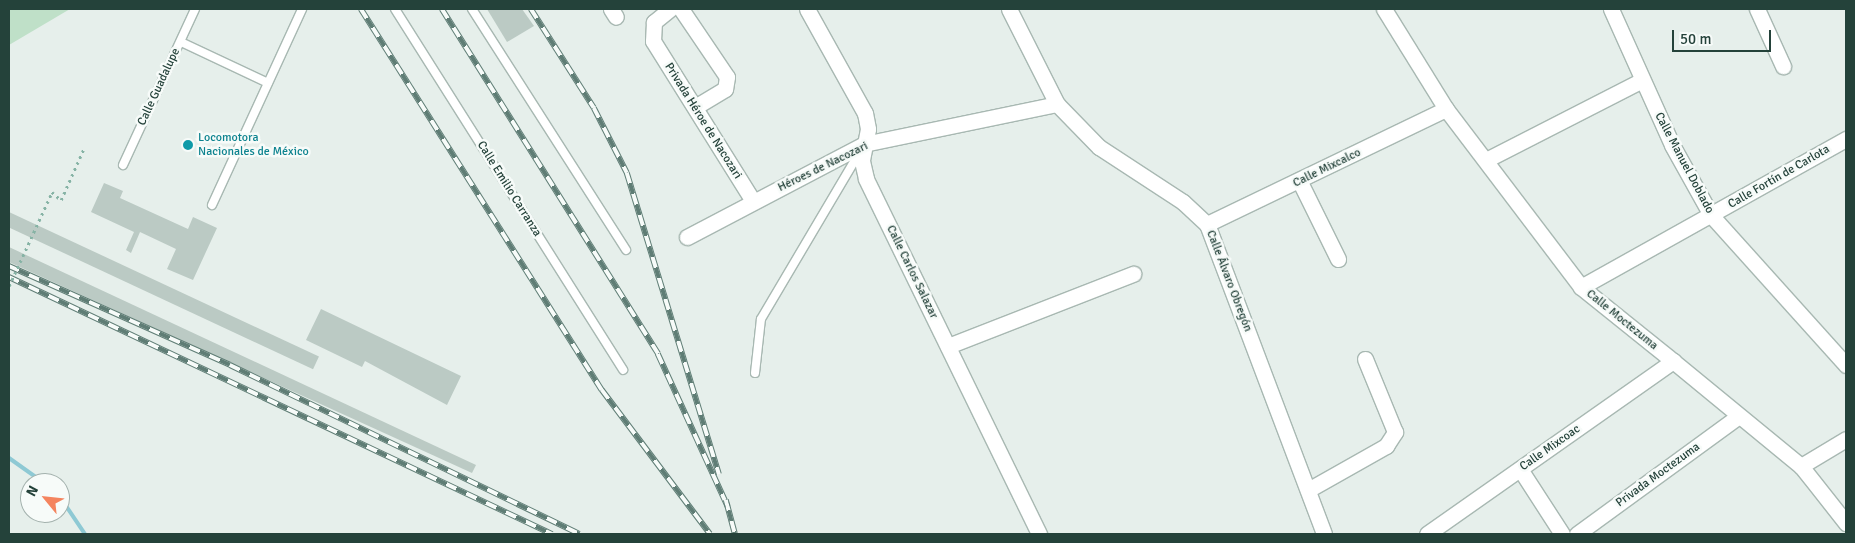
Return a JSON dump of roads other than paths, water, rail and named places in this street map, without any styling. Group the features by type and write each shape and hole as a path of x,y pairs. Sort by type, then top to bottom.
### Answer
{"street":[{"name":"Privada Héroe de Nacozari","path":"670,9 654,22 653,41 697,106 753,201"},
{"path":"681,9 727,77 725,89 697,106"},
{"name":"Calle Carlos Salazar","path":"807,9 865,113 868,130 864,144 866,178 1039,534"},
{"name":"Calle Álvaro Obregón","path":"1009,9 1057,104 1099,147 1183,202 1207,224 1324,534"},
{"name":"Calle Moctezuma","path":"1384,9 1446,109 1581,287 1801,466 1846,523"},
{"name":"Calle Manuel Doblado","path":"1611,9 1642,80 1711,215 1846,365"},
{"path":"1757,9 1783,66"},
{"path":"1486,160 1642,80"},
{"name":"Héroes de Nacozari","path":"687,237 864,144 1057,104"},
{"name":"Calle Mixcalco","path":"1207,224 1300,182 1446,109"},
{"name":"Calle Fortín de Carlota","path":"1581,287 1846,139"},
{"path":"1300,182 1338,259"},
{"path":"948,346 1133,274"},
{"path":"1308,490 1386,446 1395,432 1365,359"},
{"name":"Calle Mixcoac","path":"1427,534 1674,361"},
{"name":"Privada Moctezuma","path":"1578,534 1739,416"},
{"path":"1801,466 1846,439"},
{"path":"1520,469 1562,534"}],"lane":[{"name":"Calle Guadalupe","path":"123,165 195,9"},
{"path":"212,205 302,9"},
{"name":"Calle Emilio Carranza","path":"395,9 623,370"},
{"path":"472,9 626,250"},
{"path":"181,42 268,83"},
{"path":"755,373 762,319 864,144"}],"waterway":[{"path":"9,458 30,473"},
{"path":"70,512 85,534"}],"railway":[{"path":"361,9 602,390 710,534"},
{"path":"442,9 658,354 728,507"},
{"path":"531,9 594,108 627,173 719,474"},
{"path":"9,266 230,365 579,534"},
{"path":"9,277 552,534"},
{"path":"726,500 735,534"}],"place":[{"name":"Locomotora Nacionales de México","path":"188,145"}]}
